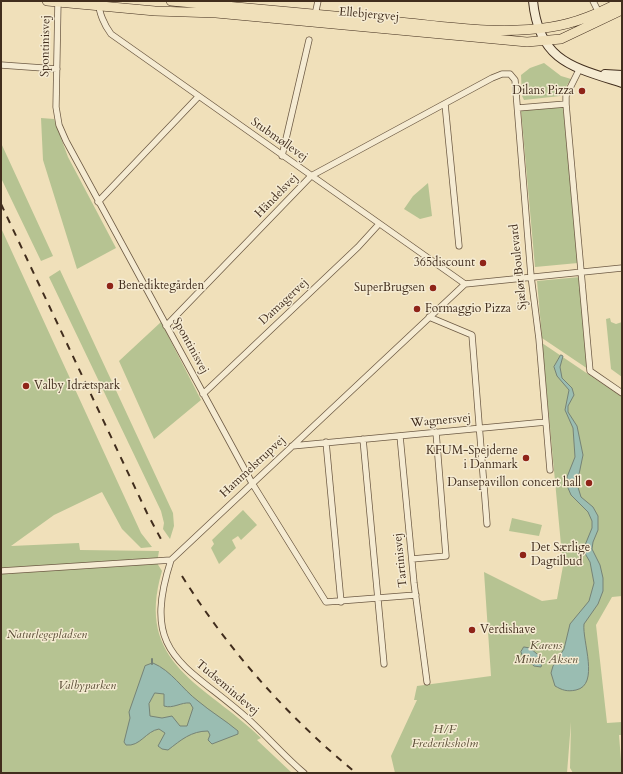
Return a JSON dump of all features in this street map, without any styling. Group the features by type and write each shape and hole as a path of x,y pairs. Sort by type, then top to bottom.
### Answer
{"main road":[{"name":"Ellebjergvej","path":"47,1 99,4 155,11 216,13 500,40 546,41 561,39 622,10"},
{"name":"Ellebjergvej","path":"170,1 461,28 538,29 575,21 599,13 622,1"}],"street":[{"path":"315,15 318,1"},
{"path":"533,1 538,29 563,61 582,70 622,83"},
{"path":"593,1 599,13"},
{"name":"Spontinisvej","path":"58,2 56,107 59,125 66,142 98,202 252,483 326,602 416,595"},
{"name":"Stubmøllevej","path":"99,4 106,28 112,34 198,97 465,284"},
{"path":"282,156 309,40"},
{"path":"1,65 57,69"},
{"path":"582,70 622,76"},
{"path":"582,70 566,96 566,104 591,372 622,393"},
{"name":"Händelsvej","path":"166,326 311,176 502,74 513,76"},
{"name":"Sjælør Boulevard","path":"513,76 515,80 518,108 531,276 539,338 546,422"},
{"path":"98,202 198,97"},
{"path":"445,104 459,246"},
{"path":"518,108 566,104"},
{"name":"Damagervej","path":"203,394 358,246 379,224"},
{"path":"465,284 479,281 622,268"},
{"name":"Hammelstrupvej","path":"172,560 291,446 465,284"},
{"path":"429,317 472,335 487,524"},
{"path":"546,422 550,470"},
{"name":"Wagnersvej","path":"291,446 546,422"},
{"path":"412,560 446,556 436,432"},
{"name":"Tartinisvej","path":"400,436 412,560 427,682"},
{"path":"363,439 384,664"},
{"path":"326,442 341,602"},
{"path":"1,571 172,560"},
{"name":"Tudsemindevej","path":"172,560 164,582 161,601 161,623 172,652 191,674 247,718 304,773"}],"green space":[{"path":"544,63 561,76 571,79 560,96 524,100 522,96 521,75 530,68"},
{"path":"563,106 578,263 535,267 521,110"},
{"path":"41,118 54,119 68,157 116,248 77,269 43,160"},
{"path":"1,143 53,256 41,261 1,178"},
{"path":"428,183 432,216 420,219 404,209 413,196"},
{"name":"Valbyparken","path":"1,228 141,533 152,547 141,548 122,529 102,492 54,515 11,546 79,543 80,550 159,551 157,563 162,571 156,603 158,629 167,651 180,670 261,738 257,740 292,773 1,773"},
{"path":"60,270 173,513 174,526 170,539 163,529 164,523 161,511 49,277"},
{"path":"580,277 588,369 542,338 537,281"},
{"path":"610,318 611,322 616,324 622,322 622,377 611,369 606,319"},
{"path":"161,322 201,400 154,439 119,361"},
{"name":"Karens Minde Aksen","path":"542,343 622,397 622,596 612,597 596,625 607,723 622,722 622,735 619,735 622,773 573,773 570,768 571,722 567,773 395,773 391,756 417,700 414,700 417,686 491,676 484,572 542,601 557,599 563,566"},
{"path":"243,510 257,525 241,540 238,536 232,540 236,548 219,564 211,548 214,544 212,540"},
{"path":"512,518 542,525 539,536 509,531"}],"water":[{"path":"561,355 563,356 560,367 562,378 572,388 574,395 568,406 568,412 577,426 583,455 577,484 581,497 593,507 598,516 598,530 592,549 600,565 603,578 603,591 598,604 584,624 589,671 587,680 583,686 576,690 570,691 562,690 555,686 551,673 553,666 564,649 570,624 589,601 594,583 590,562 583,550 592,528 592,521 588,512 571,495 568,488 567,477 575,457 573,428 565,410 569,390 557,376 554,367"},
{"path":"524,647 530,648 543,659 541,667 534,666 522,655 521,652"},
{"path":"153,663 160,666 192,696 238,731 238,734 212,744 208,740 210,735 208,731 202,731 191,734 168,750 162,749 158,746 165,733 159,729 154,730 135,744 126,745 124,742 130,718 129,712 145,666","holes":["155,693 164,694 164,706 171,707 183,703 190,703 193,708 187,726 180,726 172,716 162,718 150,716 149,704"]}],"waterway":[{"path":"152,659 152,664"}],"railway":[{"path":"1,204 147,513 162,541"},
{"path":"182,576 219,631 261,682 283,706 331,752 356,773"}],"place":[{"name":"Dilans Pizza","path":"582,91"},
{"name":"365discount","path":"483,263"},
{"name":"Benediktegården","path":"110,286"},
{"name":"SuperBrugsen","path":"433,288"},
{"name":"Formaggio Pizza","path":"417,309"},
{"name":"Valby Idrætspark","path":"26,386"},
{"name":"KFUM-Spejderne i Danmark","path":"526,458"},
{"name":"Dansepavillon concert hall","path":"589,483"},
{"name":"Det Særlige Dagtilbud","path":"523,555"},
{"name":"Verdishave","path":"472,630"}],"park label":[{"name":"Naturlegepladsen","path":"47,635"},
{"name":"H/F Frederiksholm","path":"445,737"}]}
